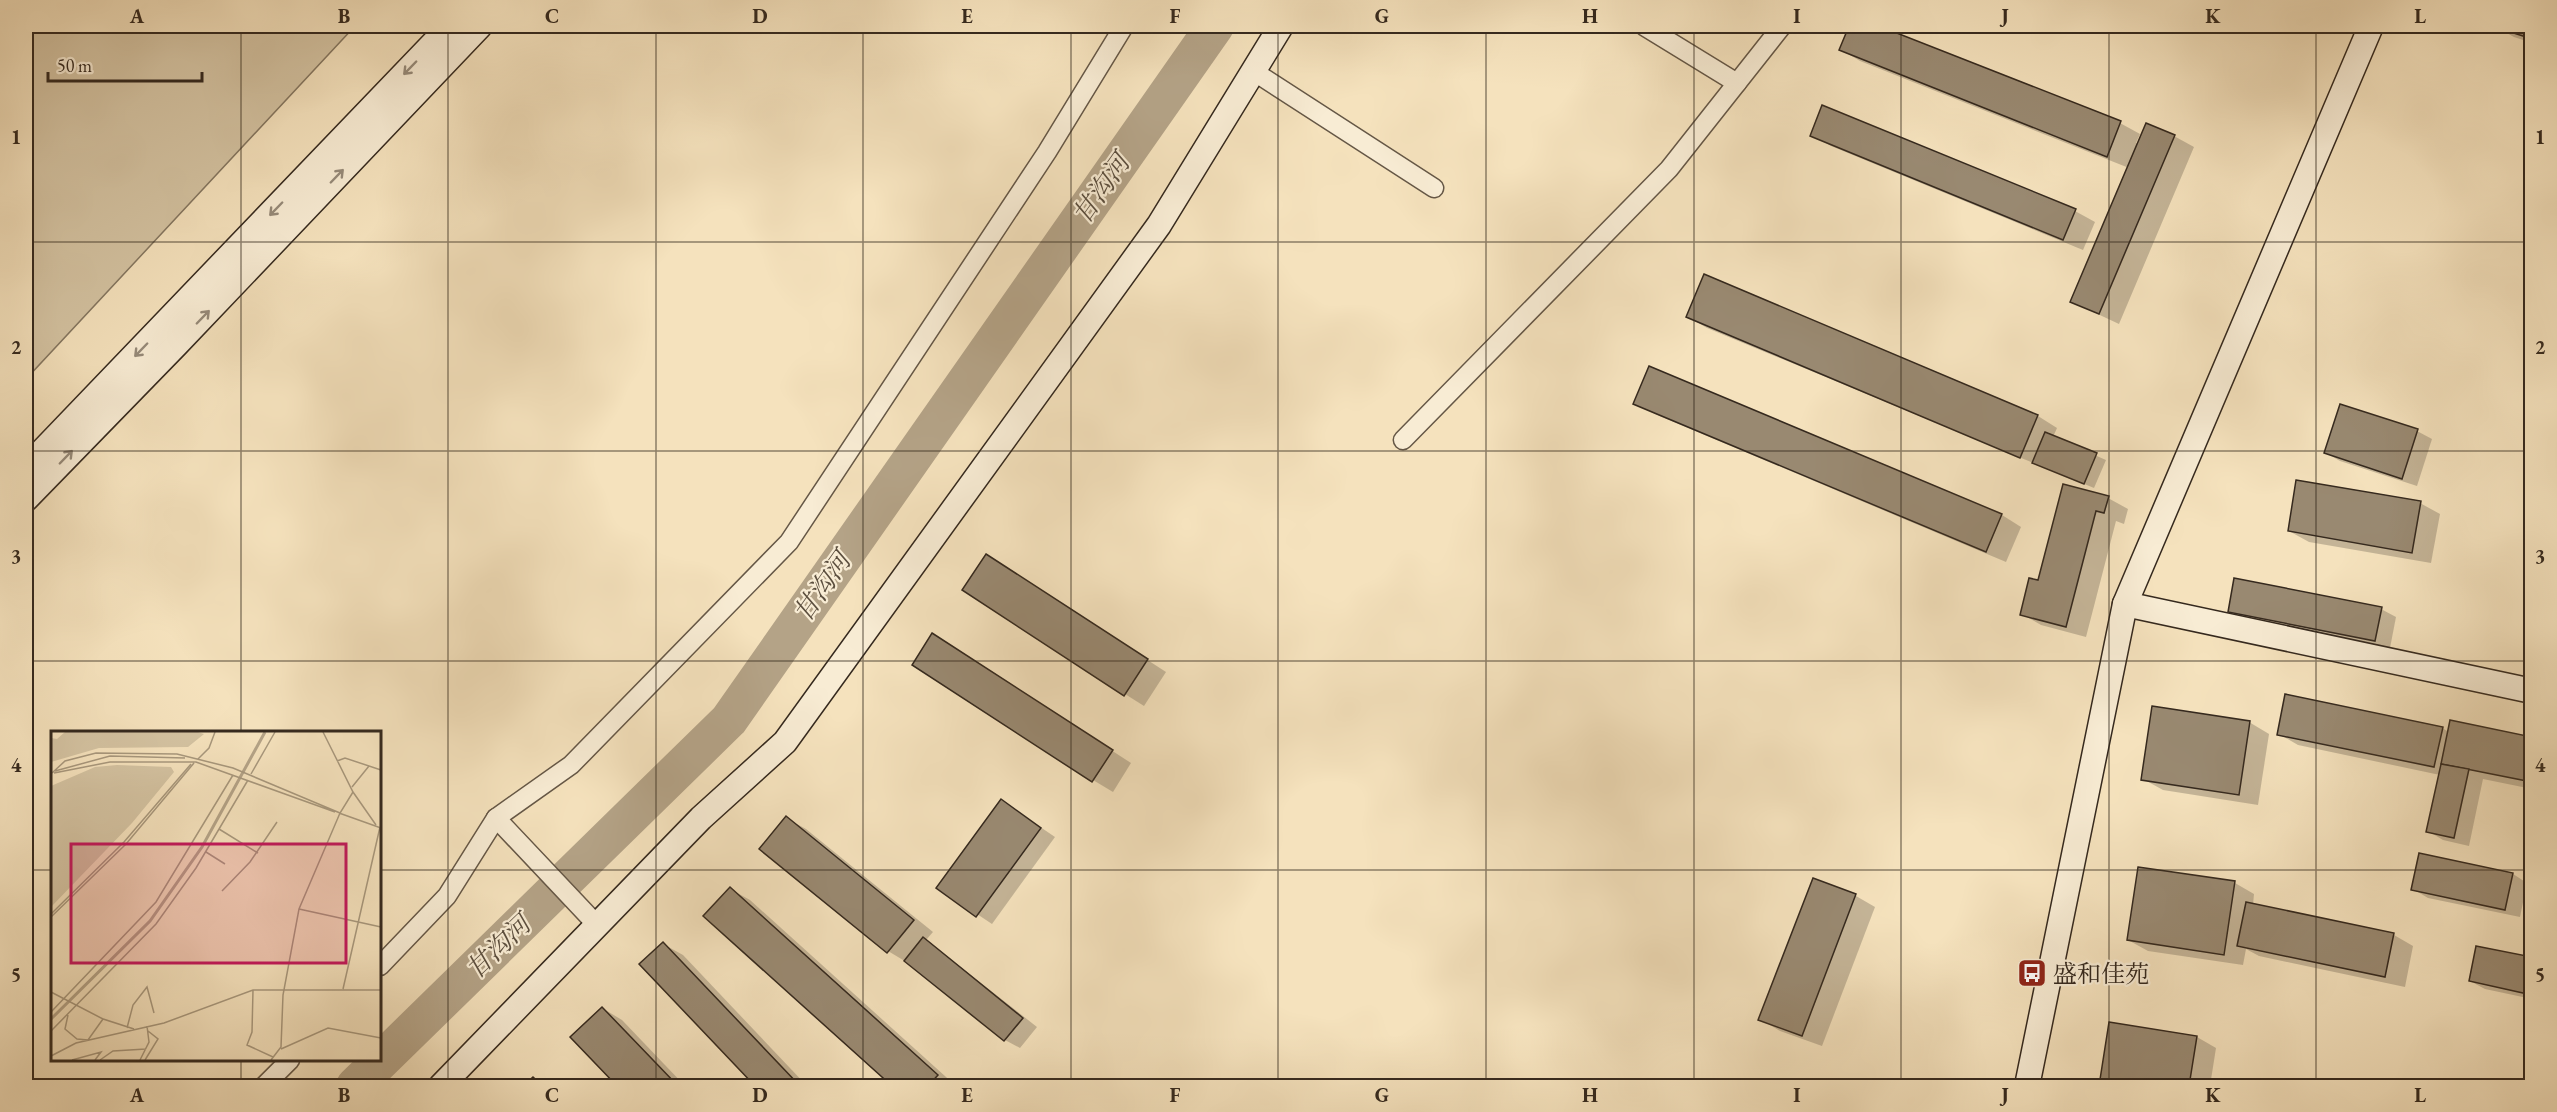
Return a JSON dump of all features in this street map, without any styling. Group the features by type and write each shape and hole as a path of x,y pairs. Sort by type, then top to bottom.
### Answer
{"street":[{"path":"26,468 450,26"},
{"path":"26,499 480,26"},
{"path":"381,965 447,896 496,818 571,765 789,542 1047,152 1124,26"},
{"path":"441,1086 701,818 785,742 1159,225 1281,26"},
{"path":"1644,26 1737,82"},
{"path":"1403,440 1670,169 1782,26"},
{"path":"2027,1086 2125,604 2371,26"},
{"path":"1253,71 1434,188"},
{"path":"2125,604 2532,691"},
{"path":"496,818 597,925"},
{"path":"264,1086 288,1061"}],"shaded area":[{"path":"26,26 355,26 26,379"}],"building":[{"path":"1849,26 1879,26 2121,121 2107,157 1839,50"},
{"path":"2492,26 2532,26 2532,39"},
{"path":"1822,105 2076,209 2063,240 1810,136"},
{"path":"2146,123 2175,135 2099,314 2070,302"},
{"path":"1704,274 2038,415 2020,458 1686,317"},
{"path":"1649,366 2002,514 1986,552 1633,404"},
{"path":"2340,404 2418,429 2402,479 2324,453"},
{"path":"2045,432 2097,453 2084,484 2032,463"},
{"path":"2296,480 2421,501 2412,553 2288,531"},
{"path":"2063,484 2109,496 2104,513 2096,511 2066,627 2020,615 2029,578 2038,580"},
{"path":"986,554 1148,659 1124,696 962,590"},
{"path":"2234,578 2382,607 2375,641 2228,612"},
{"path":"932,633 1113,750 1092,782 912,665"},
{"path":"2285,694 2443,727 2434,767 2277,735"},
{"path":"2152,706 2250,721 2239,795 2141,780"},
{"path":"2450,720 2532,737 2532,782 2441,764"},
{"path":"2441,764 2469,769 2454,838 2426,832"},
{"path":"1001,799 1041,828 976,917 936,888"},
{"path":"786,816 914,920 887,953 759,849"},
{"path":"2419,853 2513,873 2505,910 2411,890"},
{"path":"2138,867 2235,881 2224,955 2127,940"},
{"path":"1813,878 1856,894 1802,1036 1758,1020"},
{"path":"2532,886 2532,920 2525,919"},
{"path":"730,887 938,1075 928,1086 892,1086 703,916"},
{"path":"2246,902 2394,933 2385,977 2237,946"},
{"path":"923,937 1023,1018 1004,1041 904,961"},
{"path":"663,942 800,1086 755,1086 639,964"},
{"path":"2476,946 2532,957 2532,995 2469,981"},
{"path":"602,1007 678,1086 617,1086 570,1037"},
{"path":"2109,1022 2197,1036 2189,1086 2099,1086"},
{"path":"533,1077 543,1086 523,1086"}],"waterway":[{"name":"甘沟河","path":"381,1061 729,720 1215,26"},
{"name":"甘沟河","path":"355,1086 381,1061"}],"place":[{"name":"盛和佳苑","path":"2032,973"}]}
